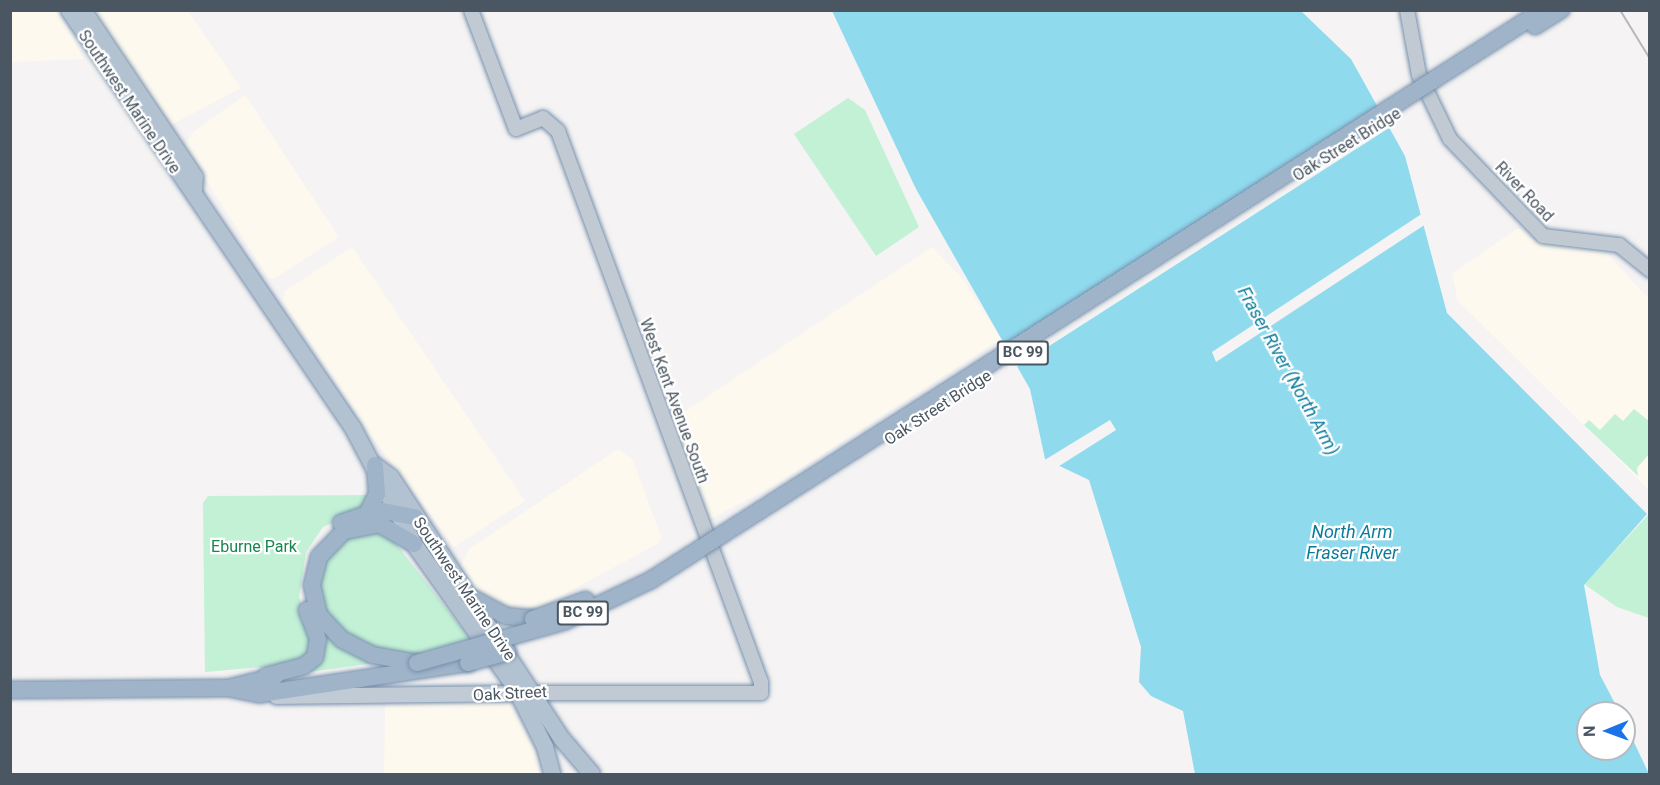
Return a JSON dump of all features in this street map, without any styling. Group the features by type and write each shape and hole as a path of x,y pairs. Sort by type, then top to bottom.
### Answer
{"highway":[{"name":"Oak Street Bridge","path":"412,666 566,621 651,580 1543,10"},
{"name":"Oak Street Bridge","path":"412,666 518,649 655,589 1561,10"},
{"path":"369,510 377,494 375,465"},
{"path":"266,676 304,666 315,657 318,639 303,594 306,560 332,527 369,510 396,512 415,517"},
{"path":"412,666 360,651 341,639 319,615 312,585 318,557 344,531 380,524 414,544"},
{"path":"467,595 506,616 533,618 586,600 734,528"},
{"name":"Oak Street","path":"228,688 266,676 412,666"},
{"name":"Oak Street","path":"10,690 228,688 260,694 412,666"}],"main road":[{"name":"Southwest Marine Drive","path":"69,10 183,184 194,189 375,465 396,512 414,544 526,694 592,774"},
{"name":"Southwest Marine Drive","path":"83,10 195,177 194,189"},
{"name":"Southwest Marine Drive","path":"375,465 391,477 467,595 526,694 552,774"},
{"name":"Oak Street","path":"260,694 526,694"},
{"path":"562,739 579,774"},
{"path":"545,747 566,774"}],"street":[{"name":"West Kent Avenue South","path":"471,10 516,129 536,119 550,122 759,675 761,693"},
{"name":"River Road","path":"1407,10 1419,75 1450,139 1539,233 1553,241 1619,245 1650,270"},
{"name":"Oak Street","path":"526,694 761,693"}],"shaded area":[{"path":"10,11 58,11 84,59 11,62"},
{"path":"91,11 188,11 241,88 171,125"},
{"path":"245,95 339,237 274,279 268,277 184,146 193,132"},
{"path":"1518,228 1531,239 1603,249 1649,299 1649,490 1458,301 1452,274"},
{"path":"352,247 525,501 454,547 369,433 283,301 285,291"},
{"path":"932,247 962,278 1001,339 775,485 707,521 672,420"},
{"path":"618,449 633,460 661,537 659,543 524,616 483,598 461,566 469,549"},
{"path":"390,702 510,703 546,774 384,774 385,708"}],"green space":[{"path":"848,98 865,110 919,227 876,256 794,134"},
{"path":"1634,409 1649,421 1649,454 1637,468 1638,476 1584,425 1589,420 1600,430 1615,414 1623,421"},
{"name":"Eburne Park","path":"374,495 368,506 323,527 306,552 299,597 314,645 298,664 205,672 203,503 208,496"},
{"path":"1649,514 1649,618 1617,607 1584,584"},
{"path":"375,532 393,540 475,645 428,654 386,654 342,635 319,604 319,570 343,538"},
{"path":"321,630 375,663 309,672"}],"water":[{"name":"North Arm Fraser River","path":"832,11 1301,11 1351,59 1405,156 1447,313 1647,514 1584,585 1600,675 1614,701 1576,701 1576,761 1636,761 1636,746 1649,774 1195,774 1183,711 1151,696 1139,682 1141,647 1089,480 1045,459 1030,389 916,189"}],"pier":[{"path":"1381,104 1392,126 1015,368 1003,347"},
{"path":"1423,213 1426,224 1216,362 1212,352"},
{"path":"1110,420 1116,430 1056,468 1043,461"}],"railway":[{"path":"1620,10 1650,59"}],"water label":[{"name":"Fraser River (North Arm)","path":"1288,371"}]}
